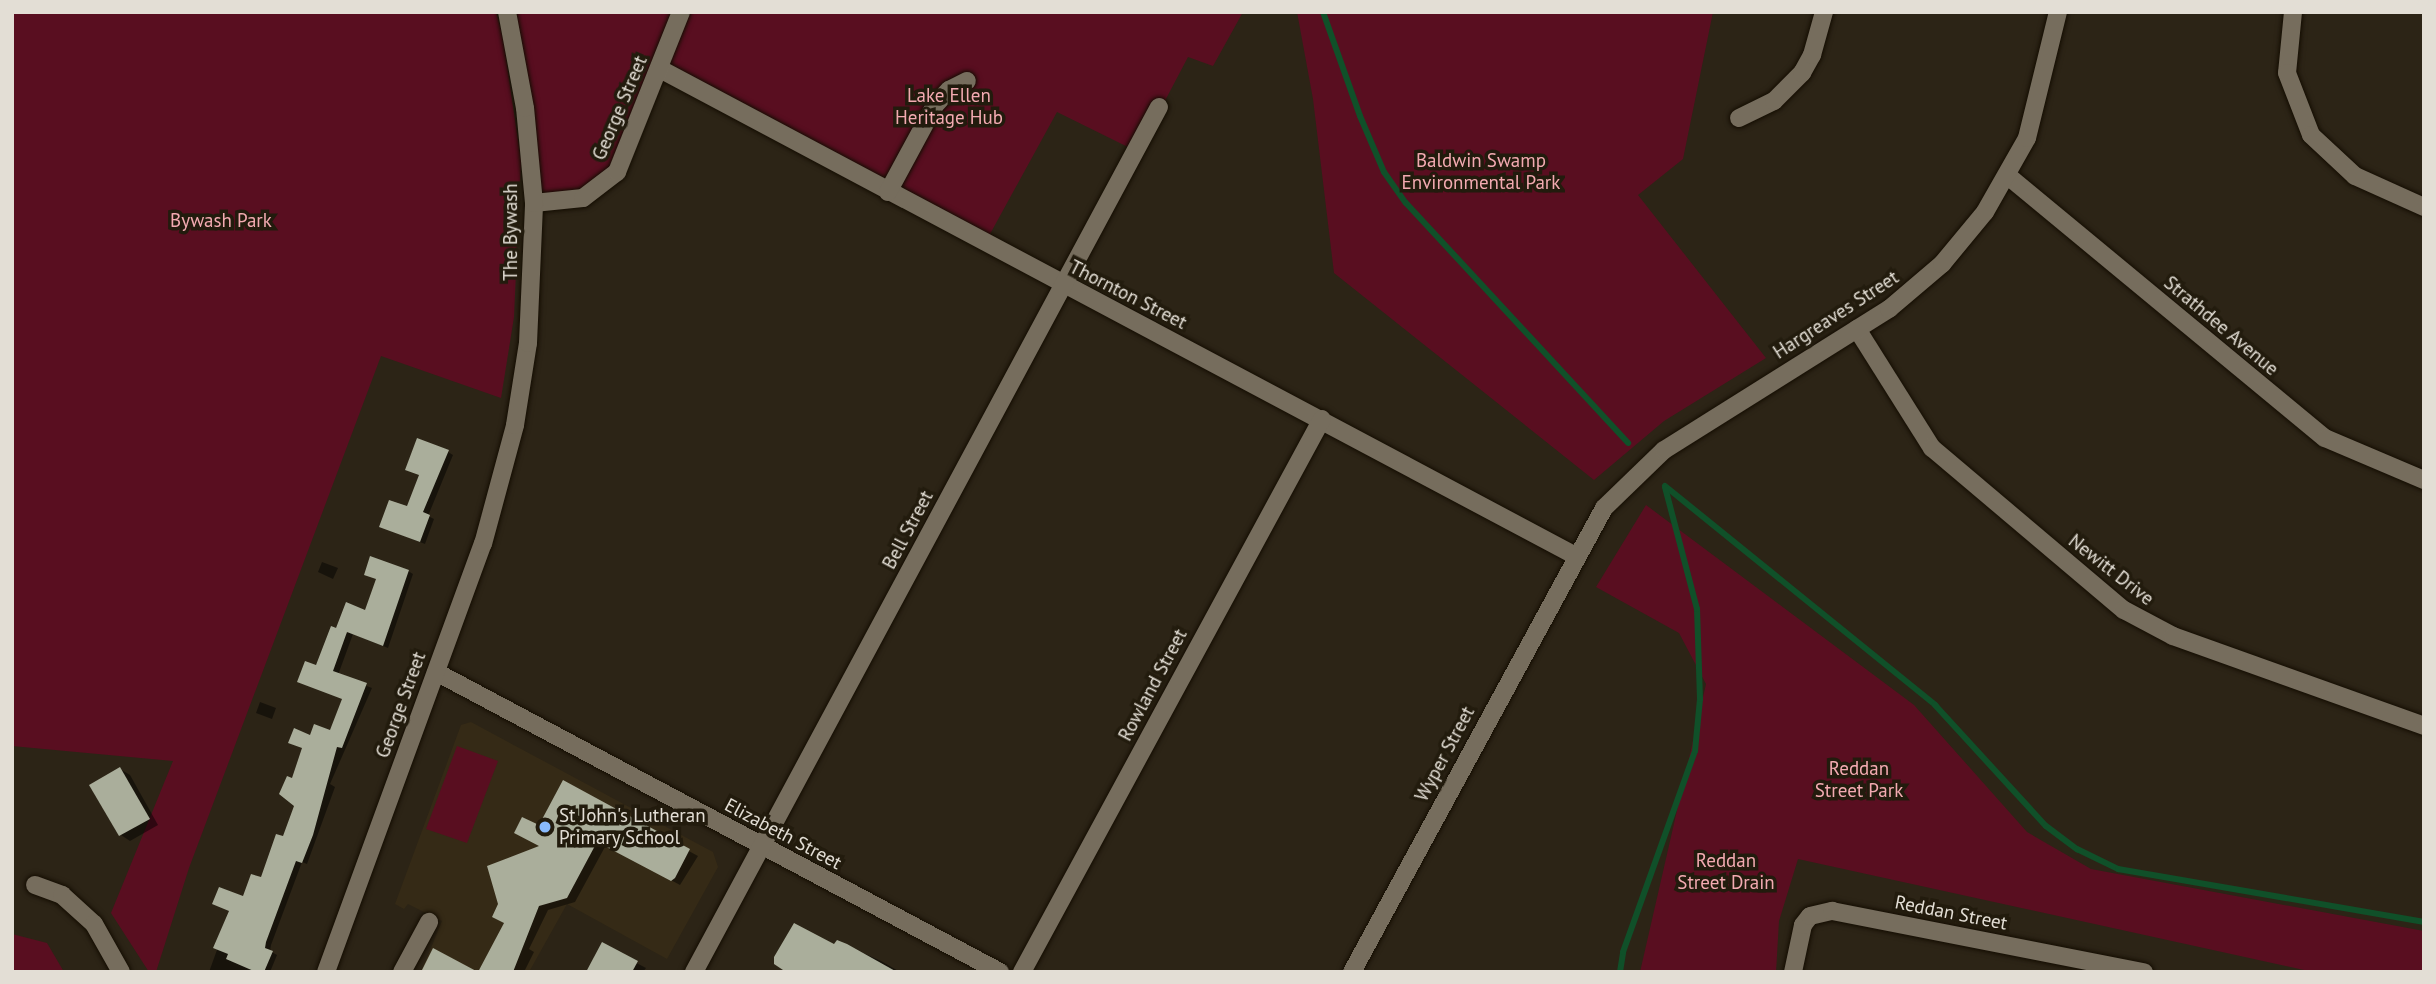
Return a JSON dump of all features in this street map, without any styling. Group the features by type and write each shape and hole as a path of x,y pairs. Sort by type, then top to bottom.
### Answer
{"street":[{"name":"The Bywash","path":"507,12 525,108 534,203 528,343 510,451"},
{"name":"George Street","path":"534,203 583,198 609,183 625,158 681,12"},
{"path":"1739,118 1774,101 1802,73 1812,55 1824,12"},
{"name":"Hargreaves Street","path":"1576,556 1615,495 1681,439 1857,329 1942,264 2008,176 2039,102 2058,12"},
{"path":"2293,12 2287,73 2311,135 2355,176 2424,207"},
{"name":"Thornton Street","path":"660,69 1576,556"},
{"path":"888,192 935,105 949,90 967,81"},
{"name":"Bell Street","path":"694,972 1159,107"},
{"name":"Strathdee Avenue","path":"2008,176 2325,438 2424,480"},
{"name":"Newitt Drive","path":"1857,329 1932,448 2124,610 2173,636 2424,726"},
{"name":"Rowland Street","path":"1021,972 1322,419"},
{"name":"George Street","path":"326,972 483,544 510,451"},
{"name":"Wyper Street","path":"1352,972 1576,556"},
{"name":"Elizabeth Street","path":"436,672 1000,972"},
{"path":"35,885 62,895 94,924 121,972"},
{"name":"Reddan Street","path":"1793,972 1803,925 1810,916 1832,911 2144,972"},
{"path":"402,972 429,922"}],"shaded area":[{"name":"St John's Lutheran Primary School","path":"471,722 713,852 718,867 667,959 567,904 529,972 421,972 442,921 408,904 404,909 395,904 461,725"}],"green space":[{"name":"Bywash Park","path":"12,12 496,12 503,38 521,161 514,317 501,398 381,356 189,868 156,972 149,972 111,913 173,761 12,746"},
{"name":"Lake Ellen Heritage Hub","path":"508,12 1243,12 1213,66 1188,57 1138,152 1057,112 984,245 662,72 610,184 536,205"},
{"name":"Baldwin Swamp Environmental Park","path":"1297,12 1713,12 1683,159 1638,195 1766,358 1664,421 1594,480 1334,273 1313,99"},
{"name":"Reddan Street Park","path":"1646,505 1914,705 2027,832 2091,869 2424,931 2424,972 2313,972 1798,859 1779,921 1776,972 1640,972 1706,684 1679,633 1596,587"},
{"path":"457,746 498,761 467,843 426,829"},
{"path":"12,934 47,943 64,972 12,972"}],"building":[{"path":"417,438 449,450 423,512 430,515 420,542 379,527 389,500 407,506 419,475 405,470"},
{"path":"370,556 409,570 383,646 347,632 333,671 367,683 342,748 337,747 313,835 302,863 296,861 266,942 265,948 273,951 264,972 256,972 226,959 228,954 213,948 229,911 212,904 219,887 243,896 251,874 261,877 276,834 283,836 294,806 279,794 287,776 292,778 302,748 288,743 294,728 310,735 314,724 330,730 342,699 297,682 305,661 316,665 331,626 336,628 346,602 365,610 376,579 364,575"},
{"path":"120,767 150,819 119,836 89,785"},
{"path":"563,780 690,849 671,881 597,842 567,898 539,906 513,972 478,972 504,923 492,917 498,904 487,866 539,846 514,833 522,817 539,825"},
{"path":"794,923 834,944 837,940 847,944 897,972 786,972 774,964 774,957"},
{"path":"602,942 638,961 632,972 586,972"},
{"path":"433,948 478,972 421,972"}],"waterway":[{"path":"1323,12 1360,116 1384,172 1406,203 1628,443"},
{"path":"1665,486 1935,705 2046,826 2077,849 2118,869 2424,922"},
{"path":"1620,972 1623,952 1695,751 1700,699 1697,609 1665,487"}],"place":[{"name":"St John's Lutheran Primary School","path":"545,827"}],"park label":[{"name":"Reddan Street Drain","path":"1726,872"}]}
